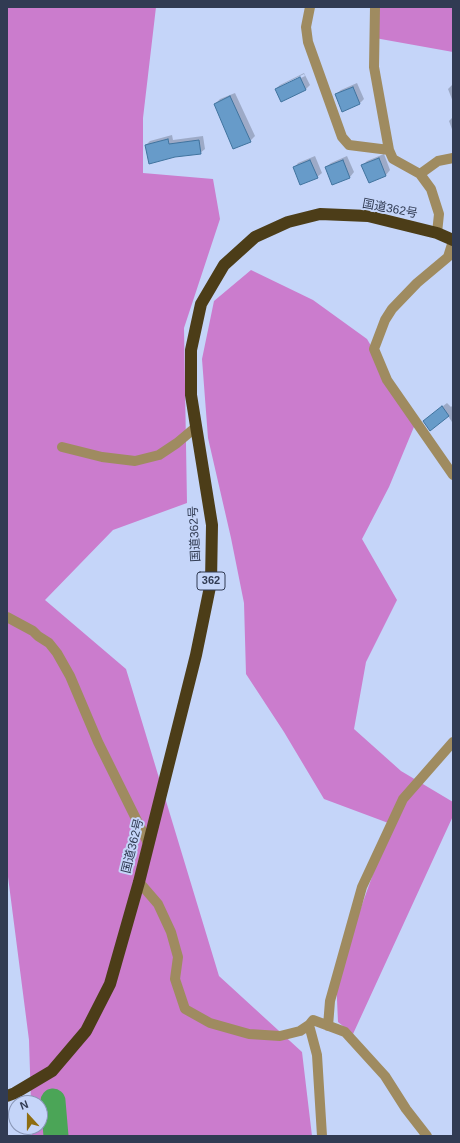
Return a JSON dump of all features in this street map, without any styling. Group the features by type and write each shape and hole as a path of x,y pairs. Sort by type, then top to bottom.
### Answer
{"highway":[{"name":"国道362号","path":"7,1096 15,1093 52,1071 86,1031 110,984 139,882 196,655 211,582 212,525 191,395 191,350 200,304 224,265 255,237 288,222 320,214 368,216 437,233 453,241"}],"street":[{"path":"310,7 306,27 308,42 342,137 349,145 389,150"},
{"path":"375,7 374,67 389,150 393,159 420,174 431,189 439,214 437,233"},
{"path":"420,174 438,161 453,158"},
{"path":"453,241 448,257 417,283 392,309 385,320 374,350 387,380 453,474"},
{"path":"62,447 102,457 135,461 159,455 177,444 196,427"},
{"path":"7,617 33,631 49,643 57,652 70,676 98,742 148,843"},
{"path":"328,1026 330,1001 362,887 403,799 453,742"},
{"path":"139,882 158,904 171,932 178,957 175,979 185,1009 210,1023 249,1034 280,1036 300,1031 309,1025 312,1020 345,1032 385,1076 406,1109 427,1136"},
{"path":"309,1025 316,1055 322,1136"}],"shaded area":[{"path":"7,7 156,7 143,118 143,173 213,179 220,219 184,328 187,503 113,530 45,600 126,669 219,976 302,1052 312,1136 32,1136 48,1135 48,1095 31,1095 29,1040 7,869"},
{"path":"377,7 453,7 453,52 375,38"},
{"path":"251,270 313,300 367,339 416,422 389,487 362,539 397,600 366,662 354,729 401,771 453,802 453,816 353,1034 338,1022 336,977 391,824 324,799 284,732 246,674 244,603 208,438 202,359 214,301"}],"building":[{"path":"300,77 306,90 281,102 275,89"},
{"path":"353,87 360,104 342,112 335,94"},
{"path":"230,96 251,142 233,149 214,104"},
{"path":"168,139 169,144 199,140 201,154 175,157 149,164 145,145"},
{"path":"379,158 386,176 369,183 361,165"},
{"path":"310,160 318,178 300,185 293,167"},
{"path":"343,160 350,178 332,185 325,167"},
{"path":"442,406 449,416 430,431 423,421"}],"waterway":[{"path":"53,1101 56,1136"}]}
